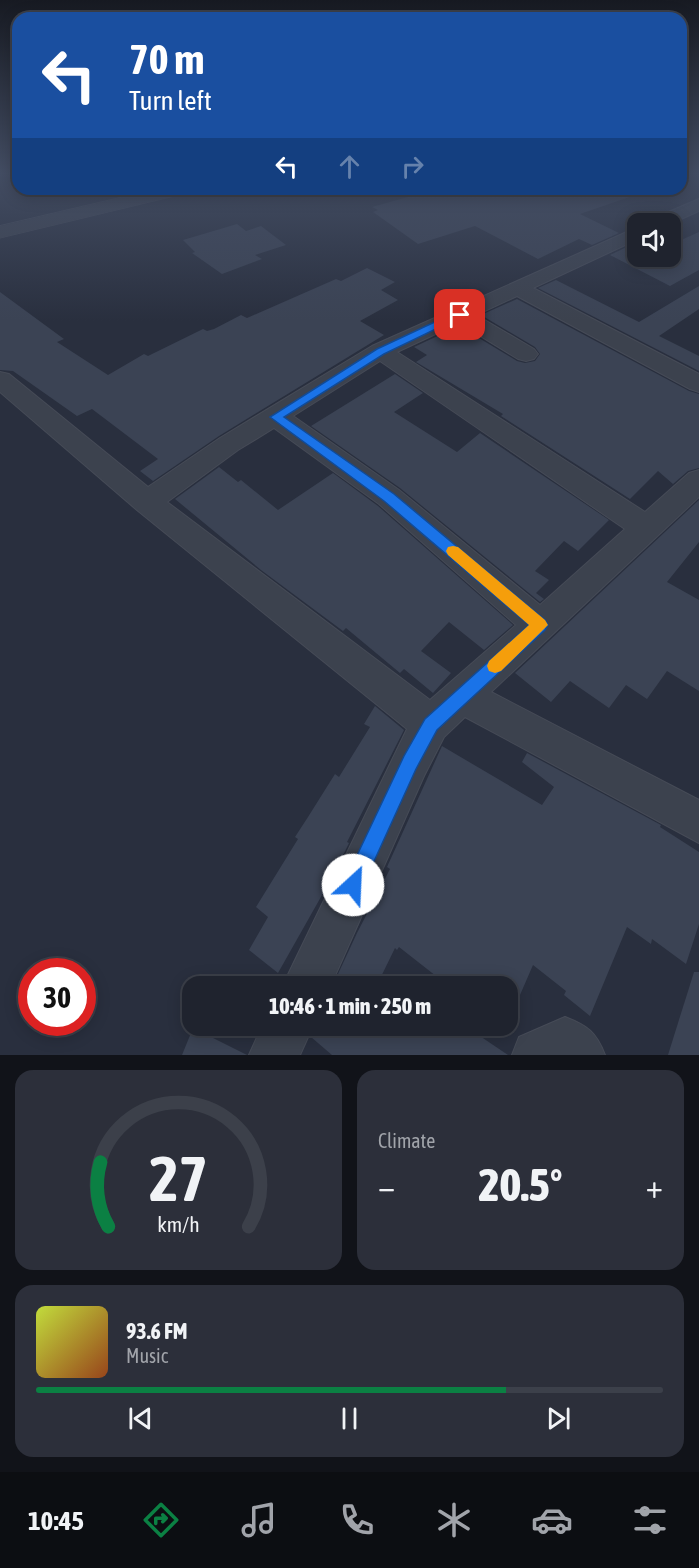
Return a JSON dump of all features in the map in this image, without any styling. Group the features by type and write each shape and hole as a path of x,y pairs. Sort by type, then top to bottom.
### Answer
{"street":[{"path":"0,232 41,222"},
{"path":"147,502 230,444 380,351 627,237"},
{"path":"516,287 699,384"},
{"path":"460,315 526,354"},
{"path":"380,351 646,528"},
{"path":"0,379 147,502 431,724"},
{"path":"276,417 389,497 540,625"},
{"path":"311,976 410,762 431,724 699,480"},
{"path":"462,696 699,822"},
{"path":"274,1055 283,1036"},
{"path":"537,1055 565,1042 580,1055"}],"building":[{"path":"387,222 597,222 619,233 592,245 579,239 538,259 475,226 418,244"},
{"path":"237,224 246,231 261,226 286,245 255,255 262,259 222,274 192,253 195,252 183,240"},
{"path":"699,232 699,270 670,286 633,267 681,267 681,240"},
{"path":"627,247 627,264 610,255"},
{"path":"367,268 395,282 381,290 398,300 360,321 384,335 219,436 153,481 140,471 158,459 92,409 77,416 13,371 0,370 0,292 64,339 57,342 108,375 144,354 148,356 203,329 207,331 214,329 241,315 247,318 336,279 341,281"},
{"path":"556,280 639,322 699,286 699,309 659,336 699,356 699,371 538,288"},
{"path":"517,299 689,391 699,394 699,468 688,471 673,484 658,471 630,499 501,416 503,414 416,362 427,355 414,347 459,326 517,361 525,363 535,361 540,354 535,347 481,315"},
{"path":"395,374 423,393 394,412 457,452 480,433 609,520 578,551 564,541 535,571 549,580 536,593 544,599 540,602 400,488 311,426"},
{"path":"219,467 238,482 241,480 278,510 333,473 378,506 513,625 484,650 449,622 421,651 451,673 433,693 404,669 400,673 346,628 343,631 261,570 175,499"},
{"path":"699,500 699,542 667,582 699,600 699,691 667,671 647,699 626,685 609,708 570,681 551,702 515,673"},
{"path":"375,706 404,730 347,842 349,843 335,872 278,973 249,950 268,917 256,907 298,839 295,837 335,774 339,777 370,727 364,724"},
{"path":"442,746 542,805 554,787 522,762 527,753 661,825 660,827 699,852 699,924 686,964 652,939 651,944 627,927 590,1016 564,995 566,991 533,965 518,1000 518,976 436,976 399,947 397,950 395,948 381,976 337,976 390,869 387,867"},
{"path":"694,972 699,972 699,1055 668,1055"},
{"path":"190,1036 209,1036 247,1055 182,1055"},
{"path":"480,1036 508,1055 332,1055 311,1037"}],"slow traffic":[{"path":"453,551 540,625 495,666"}],"route":[{"path":"353,885 410,762 431,724 540,625 389,497 276,417 380,351 460,315"}]}
